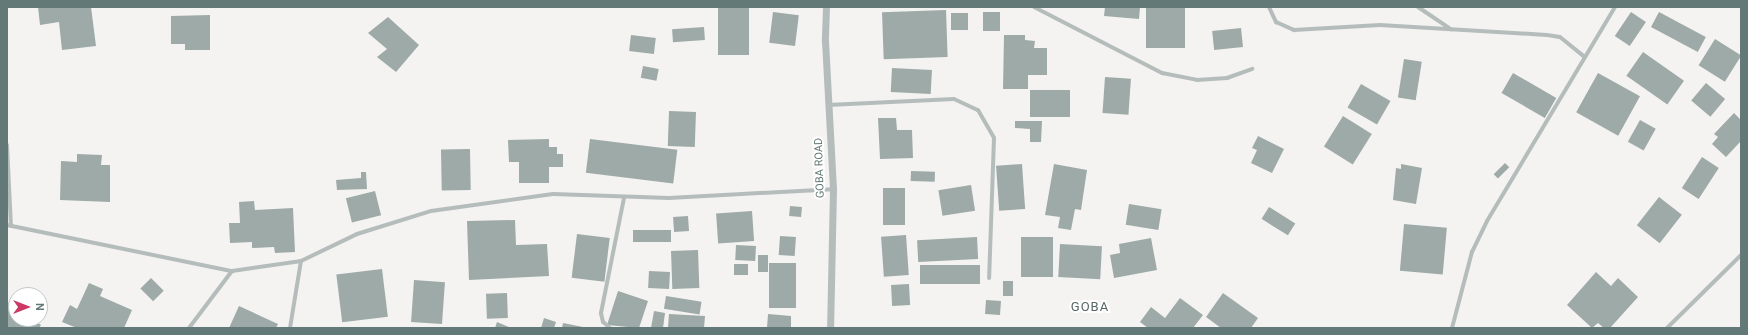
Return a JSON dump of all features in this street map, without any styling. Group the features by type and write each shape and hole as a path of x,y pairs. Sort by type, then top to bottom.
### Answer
{"street":[{"name":"GOBA ROAD","path":"826,7 828,105 833,189 830,328"},
{"path":"1034,7 1162,73 1197,80 1227,78 1252,69"},
{"path":"1269,7 1276,22 1294,30 1380,25 1560,37 1585,57"},
{"path":"1418,7 1452,30"},
{"path":"1452,328 1472,252 1487,222 1615,7"},
{"path":"828,105 954,99 978,110 994,138 989,278"},
{"path":"7,145 9,226 232,271 301,261 357,234 431,210 553,194 624,198 833,189"},
{"path":"610,328 603,322 602,313 624,198"},
{"path":"1667,328 1741,254"},
{"path":"290,328 301,261"},
{"path":"189,328 232,271"}],"building":[{"path":"38,7 91,7 96,46 62,50 59,22 40,25"},
{"path":"718,7 749,7 749,55 718,55"},
{"path":"1105,7 1140,7 1139,19 1104,16"},
{"path":"1146,7 1185,7 1185,48 1146,48"},
{"path":"946,10 948,57 884,59 882,12"},
{"path":"773,12 799,15 795,46 769,43"},
{"path":"983,12 1000,12 1000,31 983,31"},
{"path":"1631,12 1646,22 1630,46 1615,36"},
{"path":"1659,12 1706,37 1698,52 1651,27"},
{"path":"951,13 968,13 968,30 951,30"},
{"path":"210,15 210,50 185,50 185,44 171,44 171,16"},
{"path":"388,17 419,45 396,72 377,57 387,49 368,33"},
{"path":"704,27 705,40 673,42 672,29"},
{"path":"1241,28 1243,47 1214,50 1212,31"},
{"path":"631,35 656,38 654,54 629,51"},
{"path":"1004,35 1025,35 1025,40 1035,41 1034,48 1047,48 1047,75 1028,75 1028,89 1003,89"},
{"path":"1715,39 1741,55 1725,82 1699,65"},
{"path":"1643,52 1684,81 1667,104 1626,76"},
{"path":"1404,59 1422,62 1416,100 1398,98"},
{"path":"643,66 659,69 656,81 641,78"},
{"path":"892,68 932,70 931,94 891,92"},
{"path":"1513,73 1556,98 1545,118 1502,93"},
{"path":"1598,73 1640,96 1618,136 1576,112"},
{"path":"1105,77 1131,79 1128,115 1102,113"},
{"path":"1706,83 1725,99 1710,117 1691,101"},
{"path":"1361,84 1390,101 1377,124 1348,107"},
{"path":"1030,90 1070,90 1070,117 1030,117"},
{"path":"669,111 696,112 695,147 668,146"},
{"path":"1734,113 1741,120 1741,141 1726,157 1712,144 1718,137 1714,134"},
{"path":"1343,116 1372,134 1353,165 1324,147"},
{"path":"878,118 896,118 897,130 912,130 913,158 880,159"},
{"path":"1640,120 1656,129 1644,151 1628,142"},
{"path":"1015,121 1042,121 1041,142 1030,142 1030,129 1015,128"},
{"path":"1258,136 1284,149 1272,173 1251,163 1257,150 1252,148"},
{"path":"549,139 549,147 557,147 557,154 563,154 563,167 549,167 549,183 519,183 519,162 509,162 508,140"},
{"path":"590,139 677,150 673,183 586,173"},
{"path":"470,149 471,190 442,190 441,150"},
{"path":"77,154 102,155 101,165 110,165 110,202 60,200 61,161 77,162"},
{"path":"1702,157 1719,168 1699,199 1682,188"},
{"path":"1505,163 1509,167 1498,179 1494,174"},
{"path":"1022,164 1025,209 999,211 996,166"},
{"path":"1054,164 1087,170 1081,210 1075,209 1071,230 1058,228 1060,217 1045,215"},
{"path":"1401,164 1422,168 1416,204 1393,200 1396,168 1401,169"},
{"path":"911,171 935,172 935,182 911,181"},
{"path":"361,172 366,172 367,189 337,190 336,180 361,178"},
{"path":"971,185 975,211 942,216 938,190"},
{"path":"883,188 905,188 905,225 883,225"},
{"path":"375,191 381,215 352,223 346,198"},
{"path":"1659,197 1682,215 1660,243 1637,225"},
{"path":"254,201 255,210 293,208 295,252 275,253 274,247 252,248 252,242 230,243 229,223 240,223 239,202"},
{"path":"1129,204 1162,209 1158,230 1126,225"},
{"path":"790,206 802,207 801,217 789,216"},
{"path":"1269,207 1295,223 1288,235 1262,219"},
{"path":"752,211 754,241 718,243 716,214"},
{"path":"688,216 689,231 674,232 673,217"},
{"path":"515,220 516,245 547,244 549,276 469,280 467,221"},
{"path":"1404,224 1447,228 1443,275 1400,271"},
{"path":"633,230 671,230 671,242 633,242"},
{"path":"577,234 610,238 604,282 572,278"},
{"path":"906,235 909,275 884,277 881,237"},
{"path":"780,236 796,237 795,256 779,255"},
{"path":"977,237 978,259 918,262 917,240"},
{"path":"1021,237 1053,237 1053,277 1021,277"},
{"path":"1151,238 1157,270 1114,278 1110,255 1120,253 1119,244"},
{"path":"1060,244 1102,246 1100,279 1058,277"},
{"path":"736,245 756,246 755,261 735,260"},
{"path":"698,250 699,288 672,289 671,251"},
{"path":"758,255 768,255 768,272 758,272"},
{"path":"769,263 796,263 796,308 769,308"},
{"path":"734,264 748,264 748,275 734,275"},
{"path":"920,265 980,265 980,284 920,284"},
{"path":"382,269 388,317 342,322 336,275"},
{"path":"649,271 670,272 669,289 648,288"},
{"path":"1596,272 1611,286 1618,278 1638,297 1610,328 1604,328 1598,323 1592,328 1567,305"},
{"path":"151,278 164,291 153,301 140,289"},
{"path":"414,280 445,282 442,324 411,322"},
{"path":"1003,281 1013,281 1013,296 1003,296"},
{"path":"89,283 103,289 100,296 132,310 124,328 77,328 62,322 70,305 77,309"},
{"path":"909,284 910,305 892,306 891,285"},
{"path":"618,291 648,301 639,328 607,325"},
{"path":"507,293 508,318 487,319 486,294"},
{"path":"1223,293 1258,318 1251,328 1221,328 1206,317"},
{"path":"666,296 702,302 700,314 664,309"},
{"path":"1180,298 1203,315 1193,328 1148,328 1140,322 1151,307 1165,318"},
{"path":"986,300 1001,301 1000,315 985,314"},
{"path":"8,303 8,327 40,327 39,328 7,328"},
{"path":"239,306 278,324 276,328 229,328"},
{"path":"654,311 665,313 663,328 651,328"},
{"path":"669,314 705,316 704,328 668,328"},
{"path":"768,314 791,316 791,328 767,328"},
{"path":"544,318 556,322 554,328 541,328"},
{"path":"497,322 511,328 495,328"},
{"path":"563,323 583,327 583,328 562,328"}],"district":[{"name":"GOBA","path":"1090,307"}]}
